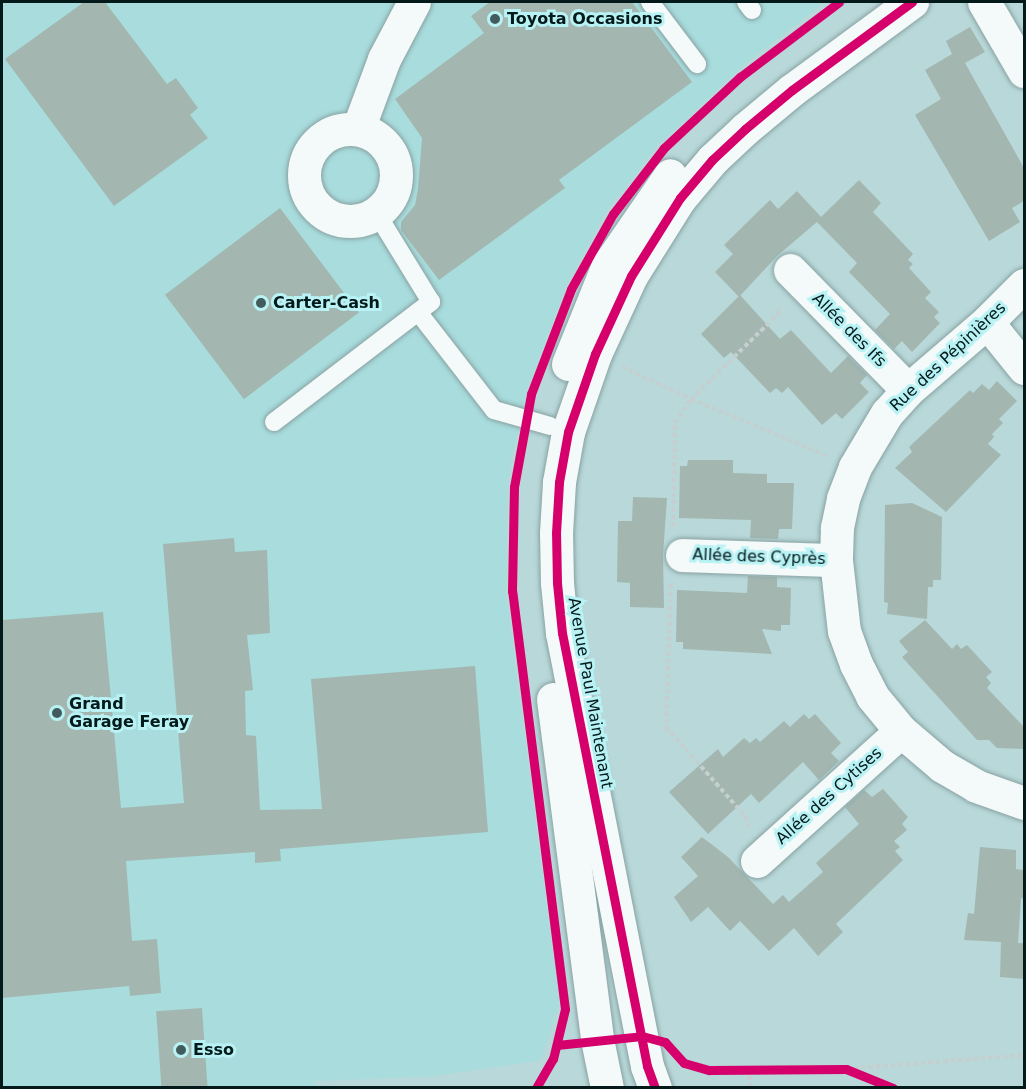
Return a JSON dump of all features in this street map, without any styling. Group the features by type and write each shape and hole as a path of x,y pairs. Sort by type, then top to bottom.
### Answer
{"street":[{"path":"358,129 384,59 414,2"},
{"name":"Avenue Paul Maintenant","path":"607,1088 597,1039 539,581 541,488 550,426 574,345 608,265 661,186 728,114 822,39 877,2"},
{"name":"Avenue Paul Maintenant","path":"655,1088 647,1066 562,633 557,583 559,482 568,432 595,354 631,276 680,198 712,160 792,90 912,2"},
{"path":"984,2 1024,71"},
{"path":"358,129 375,136 388,149 396,165 396,184 390,200 377,214 360,221 342,222 325,215 312,202 304,186 304,167 309,153 319,141 332,132 358,129"},
{"name":"Allée des Ifs","path":"790,270 908,390"},
{"name":"Rue des Pépinières","path":"1024,285 987,322 908,390 881,422 855,467 843,499 837,528 836,560 844,631 856,664 872,696 901,731 942,766 976,786 1024,803"},
{"path":"987,322 1024,368"},
{"name":"Allée des Cyprès","path":"682,555 836,560"},
{"name":"Allée des Cytises","path":"757,861 901,731"}],"lane":[{"path":"650,2 697,64"},
{"path":"274,422 431,302 377,214"},
{"path":"418,312 494,410 550,426"}],"path":[{"path":"595,354 691,399 855,467"},
{"path":"835,1069 1024,1055"},
{"path":"750,1088 744,1068 760,1068"},
{"path":"846,1069 865,1076"}],"shaded area":[{"path":"2,2 825,2 746,63 658,145 605,213 566,286 527,389 507,490 506,595 559,1004 541,1060 435,1076 315,1081 315,1087 2,1088"}],"building":[{"path":"84,2 105,2 167,84 176,78 198,108 190,115 208,138 114,206 5,59"},
{"path":"490,2 632,2 692,82 559,180 565,188 439,280 401,230 401,222 415,205 422,138 395,99 484,33 471,16"},
{"path":"970,27 985,52 965,63 1024,168 1024,201 1012,208 1020,222 989,241 915,115 941,99 925,70 952,54 946,41"},
{"path":"859,180 881,203 873,212 913,254 908,260 913,264 909,268 931,292 925,298 939,312 934,317 940,323 912,352 902,341 894,349 875,330 890,314 849,272 857,263 817,222 777,256 739,297 715,272 733,254 724,245 770,200 778,209 797,191 821,217"},
{"name":"Carter-Cash","path":"280,208 359,313 244,399 165,295"},
{"path":"740,295 780,339 791,330 831,373 848,356 867,375 860,383 869,392 842,419 836,413 822,425 788,387 782,393 776,388 770,393 731,352 724,358 701,334"},
{"path":"997,381 1017,401 999,419 1003,423 992,434 994,437 988,444 1001,455 946,512 895,468 912,452 909,447 970,390 973,393 982,384 989,390"},
{"path":"688,460 733,460 733,473 767,474 767,483 794,483 792,529 779,529 778,539 750,538 751,520 679,518 680,466 687,466"},
{"path":"633,497 667,498 663,555 664,608 630,607 630,583 617,582 618,521 632,521"},
{"path":"912,503 942,517 941,580 933,580 933,587 928,587 927,619 887,614 888,603 884,602 885,505"},
{"path":"234,538 235,552 267,550 270,633 247,635 253,690 245,691 246,735 256,736 260,810 322,809 311,679 475,666 488,832 280,849 281,861 255,863 255,852 126,861 132,941 157,939 161,993 130,996 129,986 2,998 2,620 103,612 121,808 184,803 163,544"},
{"path":"748,576 777,577 777,587 791,588 790,625 781,625 781,631 762,629 772,654 683,649 683,642 676,642 677,590 747,593"},
{"path":"925,620 952,649 957,644 961,649 967,645 992,672 986,677 991,683 987,688 1024,727 1024,749 997,748 989,740 977,740 902,657 908,652 899,641"},
{"path":"804,714 809,719 815,714 841,743 831,753 839,761 819,780 803,762 759,803 751,794 708,834 669,792 718,749 723,757 744,738 750,743 756,738 760,742 784,721 790,727"},
{"path":"883,789 908,817 902,824 907,830 894,841 900,847 895,851 903,860 836,924 843,932 818,956 794,928 769,951 740,921 730,931 708,907 691,922 674,897 698,876 681,857 702,837 728,857 773,904 783,895 789,902 823,872 816,863 859,824 845,807 864,790 872,797"},
{"path":"980,847 1016,850 1016,869 1024,870 1024,899 1021,898 1018,943 1024,943 1024,979 1000,977 1001,942 964,940 968,913 974,914"},
{"name":"Esso","path":"202,1008 208,1088 161,1088 156,1011"}],"cycle path":[{"path":"536,1088 553,1059 565,1009 512,591 514,487 531,394 571,289 613,214 664,148 740,77 839,2"},
{"path":"655,1088 647,1066 562,633 557,583 556,533 559,482 568,432 595,354 631,276 680,198 712,160 745,129 792,90 912,2"},
{"path":"557,1045 642,1036 665,1042 684,1063 709,1070 846,1069 893,1088"}],"place":[{"name":"Toyota Occasions","path":"495,19"},
{"name":"Carter-Cash","path":"261,303"},
{"name":"Grand Garage Feray","path":"57,713"},
{"name":"Esso","path":"181,1050"}]}
